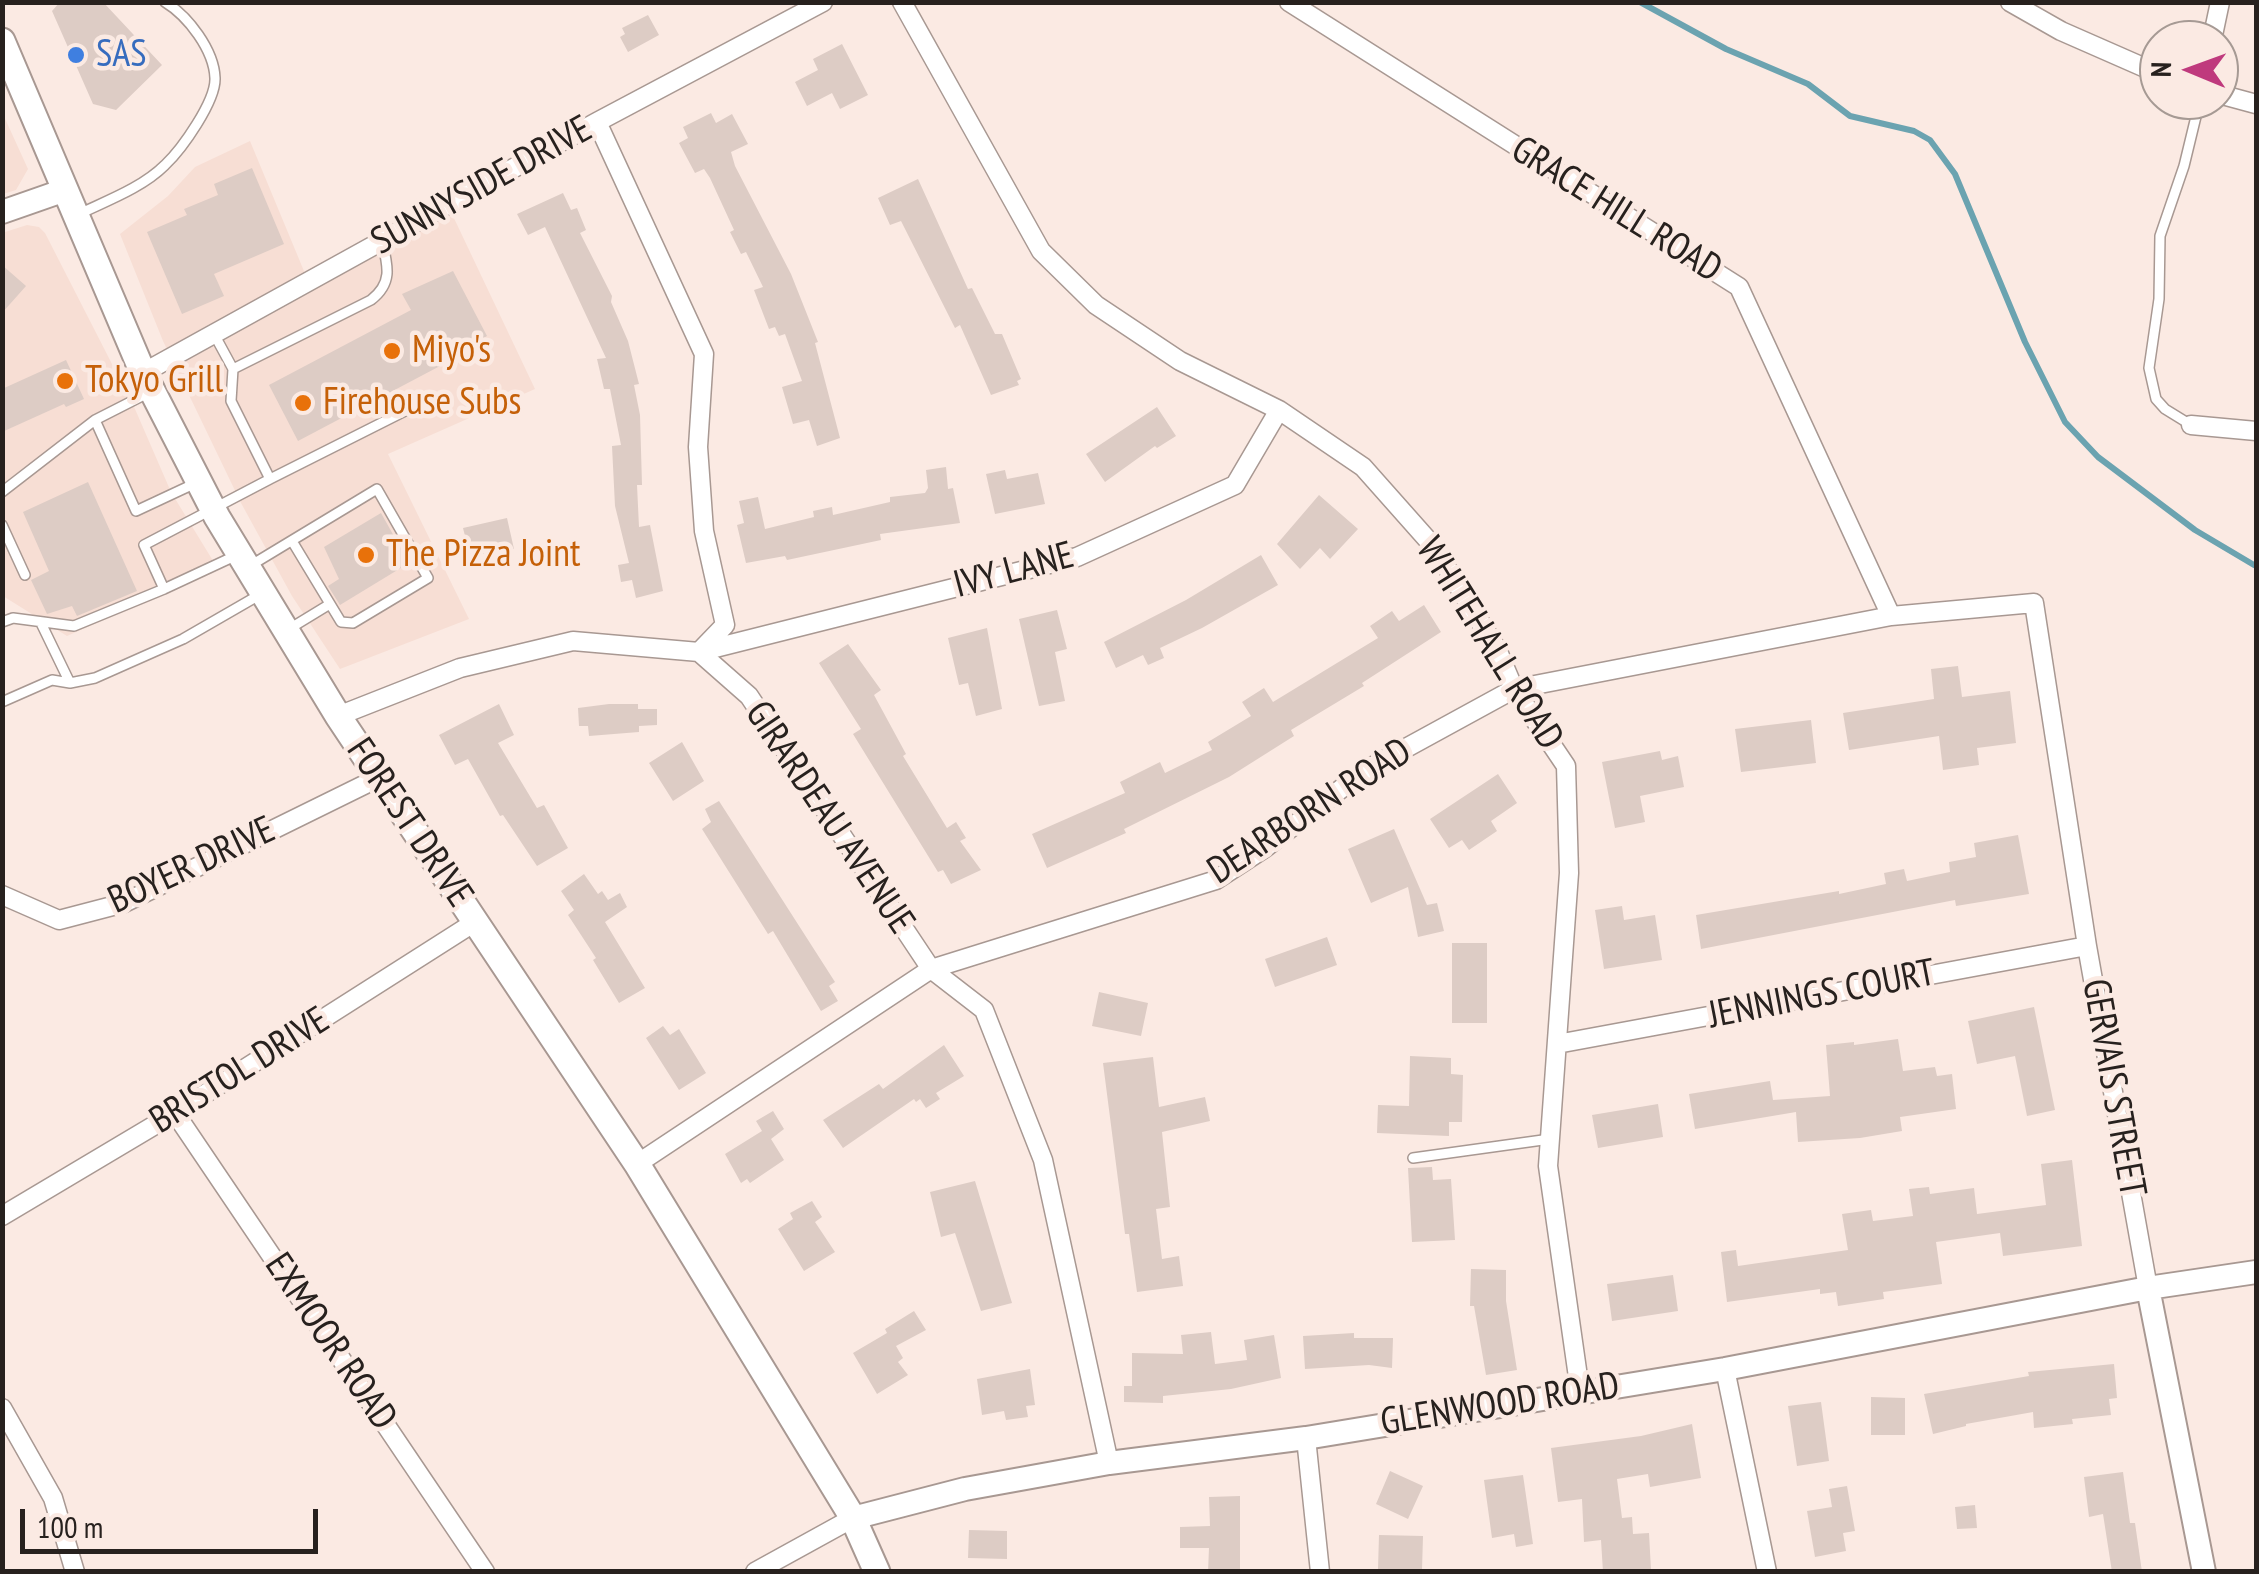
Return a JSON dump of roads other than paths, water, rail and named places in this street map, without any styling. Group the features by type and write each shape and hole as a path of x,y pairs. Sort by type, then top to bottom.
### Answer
{"main road":[{"name":"FOREST DRIVE","path":"2,41 148,382 213,509 378,778 636,1164 853,1518 876,1572"}],"street":[{"name":"SUNNYSIDE DRIVE","path":"148,382 214,334 823,2"},
{"name":"WHITEHALL ROAD","path":"902,2 1041,251 1096,305 1166,352 1279,410 1362,468 1434,547 1497,649 1514,688 1566,766 1569,873 1548,1166 1580,1391"},
{"name":"GRACE HILL ROAD","path":"1289,2 1738,287 1892,616"},
{"path":"2010,2 2076,38 2139,65"},
{"path":"597,122 704,354 698,447 704,531 725,625 699,652"},
{"path":"2,212 65,190"},
{"name":"IVY LANE","path":"338,716 460,668 573,641 699,652 1077,557 1235,485 1279,410"},
{"path":"2192,425 2256,431"},
{"name":"DEARBORN ROAD","path":"636,1164 931,969 1216,880 1265,848 1364,771 1514,688 1892,616 2034,603"},
{"name":"GERVAIS STREET","path":"2034,603 2087,946 2204,1572"},
{"name":"GIRARDEAU AVENUE","path":"699,652 749,696 931,969 984,1010 1043,1160 1109,1463"},
{"name":"BOYER DRIVE","path":"2,895 59,920 124,903 378,778"},
{"name":"BRISTOL DRIVE","path":"2,1216 175,1113 475,922"},
{"name":"JENNINGS COURT","path":"1557,1044 2087,946"},
{"name":"EXMOOR ROAD","path":"175,1113 485,1572"},
{"name":"GLENWOOD ROAD","path":"755,1572 853,1518 965,1489 1109,1463 1306,1438 1724,1369 2148,1288 2256,1272"},
{"path":"1724,1369 1767,1572"},
{"path":"2,1408 53,1498 75,1572"},
{"path":"1306,1438 1320,1572"}],"lane":[{"path":"76,215 129,190 165,166 200,120 216,80 206,46 165,2"},
{"path":"2192,425 2156,399 2148,368 2159,299 2160,236 2195,120"},
{"path":"233,369 382,292 390,273 382,241"},
{"path":"214,334 233,369 231,402 270,479"},
{"path":"2,492 148,382"},
{"path":"164,588 144,545 428,400"},
{"path":"95,420 136,511 199,482"},
{"path":"2,622 12,618 74,626 292,541 378,489 428,578 353,623 341,622 292,541"},
{"path":"2,525 24,575"},
{"path":"2,702 52,680 70,683 95,678 183,639 263,593"},
{"path":"286,631 330,604"},
{"path":"41,623 70,683"},
{"path":"1413,1158 1550,1139"}],"waterway":[{"path":"1640,2 1726,49 1808,84 1850,116 1914,131 1930,140 1955,174 2025,342 2065,422 2098,457 2195,530 2254,565"}],"place":[{"name":"SAS","path":"76,55"},
{"name":"Miyo's","path":"392,351"},
{"name":"Tokyo Grill","path":"65,381"},
{"name":"Firehouse Subs","path":"303,403"},
{"name":"The Pizza Joint","path":"366,555"}]}
